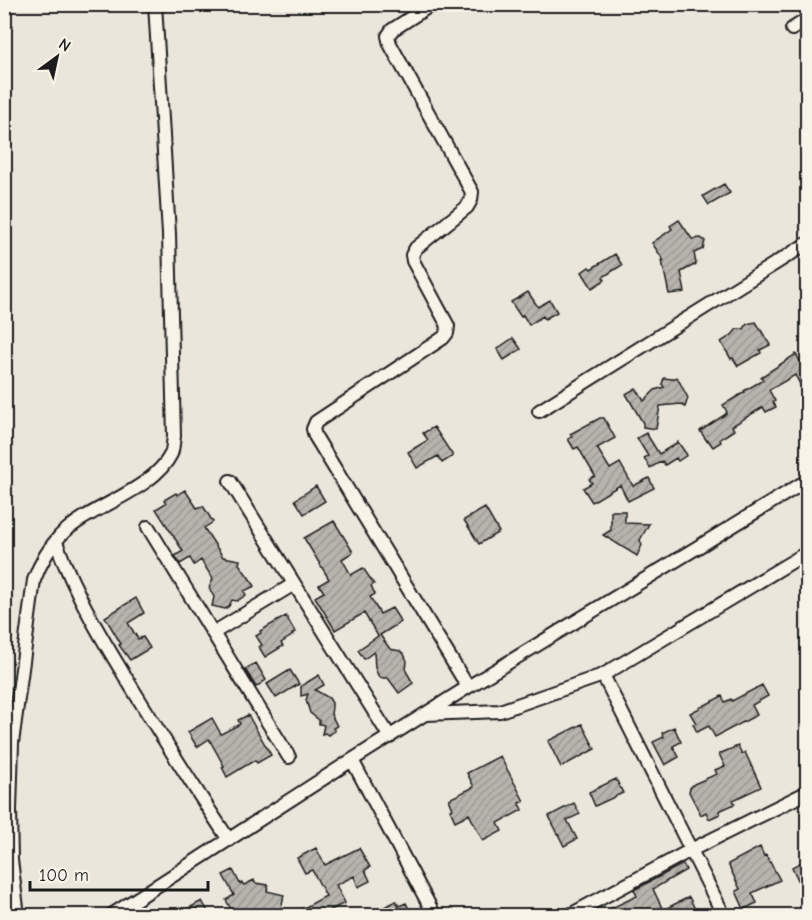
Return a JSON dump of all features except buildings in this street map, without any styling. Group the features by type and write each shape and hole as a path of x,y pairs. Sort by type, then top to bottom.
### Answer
{"street":[{"path":"18,915 11,860 12,743 34,580 39,565 60,536 76,523 152,477 172,453 174,417 170,245 154,4"},
{"path":"432,4 392,30 388,36 390,44 472,192 467,207 416,248 412,255 413,261 448,326 447,333 316,422 313,429 315,436 468,687"},
{"path":"792,29 807,19"},
{"path":"539,411 807,243"},
{"path":"110,915 468,687 807,480"},
{"path":"230,481 390,737"},
{"path":"148,527 289,757"},
{"path":"56,542 68,573 94,626 182,769 229,840"},
{"path":"425,714 500,711 603,675 807,552"},
{"path":"213,633 294,584"},
{"path":"603,675 724,915"},
{"path":"352,760 435,915"},
{"path":"568,915 807,792"}]}
